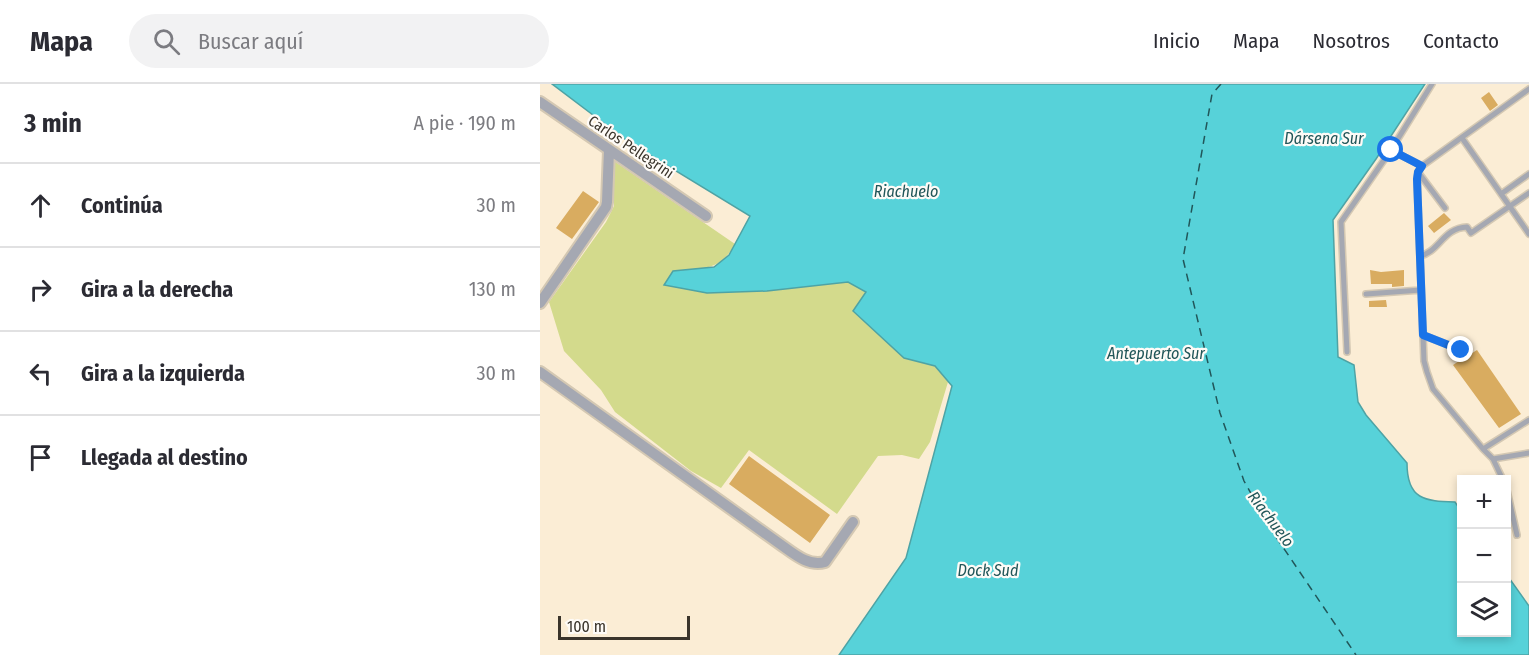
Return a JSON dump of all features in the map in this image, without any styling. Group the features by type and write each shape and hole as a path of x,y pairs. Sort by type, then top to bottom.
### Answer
{"street":[{"name":"Carlos Pellegrini","path":"540,102 706,216"},
{"path":"540,303 606,207 609,150"},
{"path":"540,372 806,561 815,564 825,562 853,522"}],"lane":[{"path":"1347,352 1341,222 1391,150 1432,84"},
{"path":"1501,475 1493,459 1433,389 1424,361 1418,172 1422,166 1529,89"},
{"path":"1462,138 1529,234"},
{"path":"1391,150 1422,166"},
{"path":"1418,172 1445,208"},
{"path":"1501,194 1529,174"},
{"path":"1420,256 1428,254 1450,232 1463,227 1467,227 1471,232 1529,193"},
{"path":"1366,294 1421,291"},
{"path":"1423,335 1461,350 1464,355"},
{"path":"1483,449 1529,420"},
{"path":"1493,459 1529,453"},
{"path":"1511,508 1517,535"}],"green space":[{"path":"614,161 735,244 723,260 716,264 701,269 673,271 665,285 707,293 767,291 848,282 867,292 853,311 904,358 935,366 948,382 930,442 919,459 902,455 878,456 837,514 749,450 721,488 691,471 615,412 601,390 564,351 549,302 606,222 614,206"}],"water":[{"path":"552,84 1425,84 1333,220 1338,357 1354,365 1358,402 1366,415 1407,463 1410,485 1414,491 1427,499 1455,502 1457,505 1457,637 1511,637 1511,581 1529,606 1529,655 839,655 906,558 952,386 935,366 904,358 853,311 866,292 848,282 767,291 707,293 664,285 673,271 714,267 729,255 750,216 630,143"}],"building":[{"path":"1489,92 1498,105 1490,111 1481,98"},
{"path":"583,191 599,202 572,239 556,228"},
{"path":"1444,213 1451,220 1434,233 1428,226"},
{"path":"1370,270 1381,272 1404,270 1404,286 1371,284"},
{"path":"1386,300 1387,307 1369,307 1369,301"},
{"path":"1477,350 1521,414 1499,428 1453,365 1462,359 1467,359"},
{"path":"749,456 830,515 810,543 729,484"}],"ferry route":[{"path":"1221,84 1212,94 1183,259 1220,413 1244,481 1272,531 1356,655"}],"route":[{"path":"1391,150 1422,166 1417,179 1423,335 1461,350"}],"water label":[{"name":"Dársena Sur","path":"1324,138"},
{"name":"Riachuelo","path":"906,191"},
{"name":"Antepuerto Sur","path":"1156,353"},
{"name":"Riachuelo","path":"1271,519"},
{"name":"Dock Sud","path":"988,570"}]}
